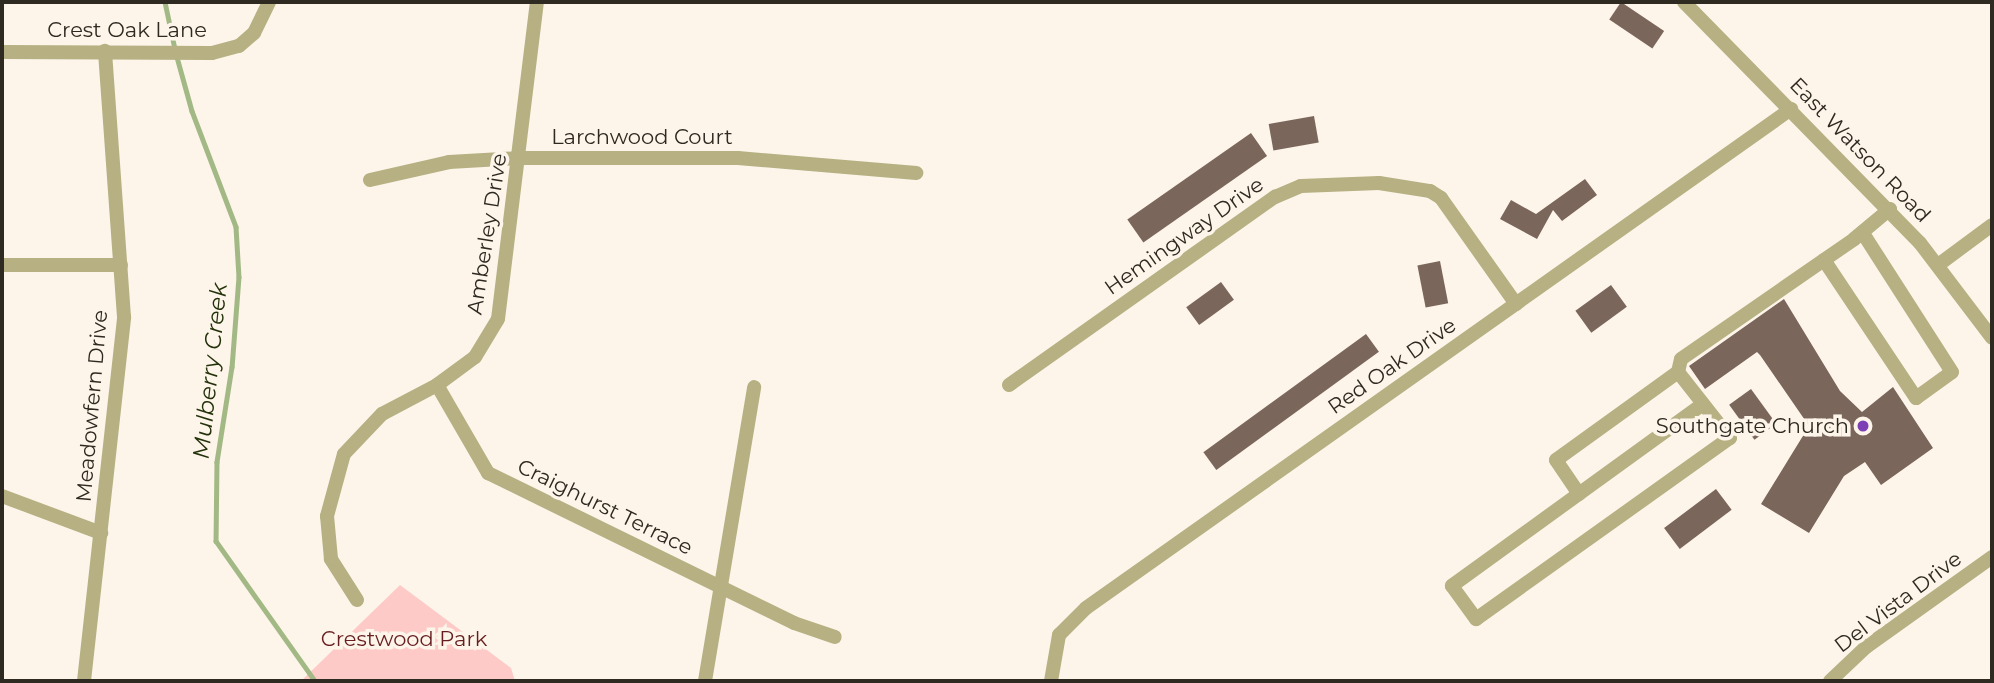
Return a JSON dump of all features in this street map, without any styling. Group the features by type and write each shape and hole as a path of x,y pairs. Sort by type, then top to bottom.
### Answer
{"street":[{"name":"Crest Oak Lane","path":"2,52 186,52 239,46 254,33 268,2"},
{"name":"Amberley Drive","path":"356,600 331,559 327,516 344,454 382,414 438,385 475,357 498,319 521,158 537,2"},
{"name":"East Watson Road","path":"1685,2 1889,209 1938,265 1992,338"},
{"name":"Meadowfern Drive","path":"84,681 122,365 121,265 105,51"},
{"name":"Red Oak Drive","path":"1051,681 1059,635 1086,608 1791,109"},
{"name":"Larchwood Court","path":"370,180 449,162 521,158 738,158 916,173"},
{"name":"Hemingway Drive","path":"1009,386 1275,197 1301,186 1378,183 1430,191 1441,198 1516,304"},
{"path":"1578,494 1556,460 1678,372 1681,359 1824,260 1889,209"},
{"path":"1938,265 1992,225"},
{"path":"1824,260 1916,398 1943,379 1952,372 1862,232"},
{"path":"2,265 121,265"},
{"path":"1678,372 1730,438 1476,618 1452,586 1703,404"},
{"name":"Craighurst Terrace","path":"438,385 488,473 720,584 794,624 835,638"},
{"path":"705,681 754,387"},
{"path":"2,496 101,533"},
{"name":"Del Vista Drive","path":"1830,681 1867,647 1992,557"}],"green space":[{"name":"Crestwood Park","path":"400,585 511,668 515,681 301,681"}],"building":[{"path":"1621,2 1664,31 1652,48 1609,19"},
{"path":"1314,116 1319,143 1273,151 1269,124"},
{"path":"1251,133 1267,156 1143,243 1127,220"},
{"path":"1585,179 1597,195 1562,221 1553,210 1537,239 1500,219 1511,200 1536,214"},
{"path":"1440,261 1448,303 1426,308 1417,265"},
{"path":"1221,282 1234,300 1199,325 1186,307"},
{"path":"1611,285 1627,307 1591,333 1575,311"},
{"name":"Southgate Church","path":"1784,299 1840,391 1862,412 1893,387 1933,448 1881,485 1865,462 1844,476 1809,533 1761,504 1809,426 1760,355 1757,352 1705,389 1689,366"},
{"path":"1366,334 1379,352 1216,470 1203,452"},
{"path":"1751,389 1776,424 1754,440 1729,405"},
{"path":"1716,489 1732,510 1680,549 1664,528"}],"waterway":[{"name":"Mulberry Creek","path":"165,2 175,49"},
{"name":"Mulberry Creek","path":"177,57 192,111 236,227 239,277 232,367 217,462 216,541 315,681"}],"place":[{"name":"Southgate Church","path":"1863,426"}]}
